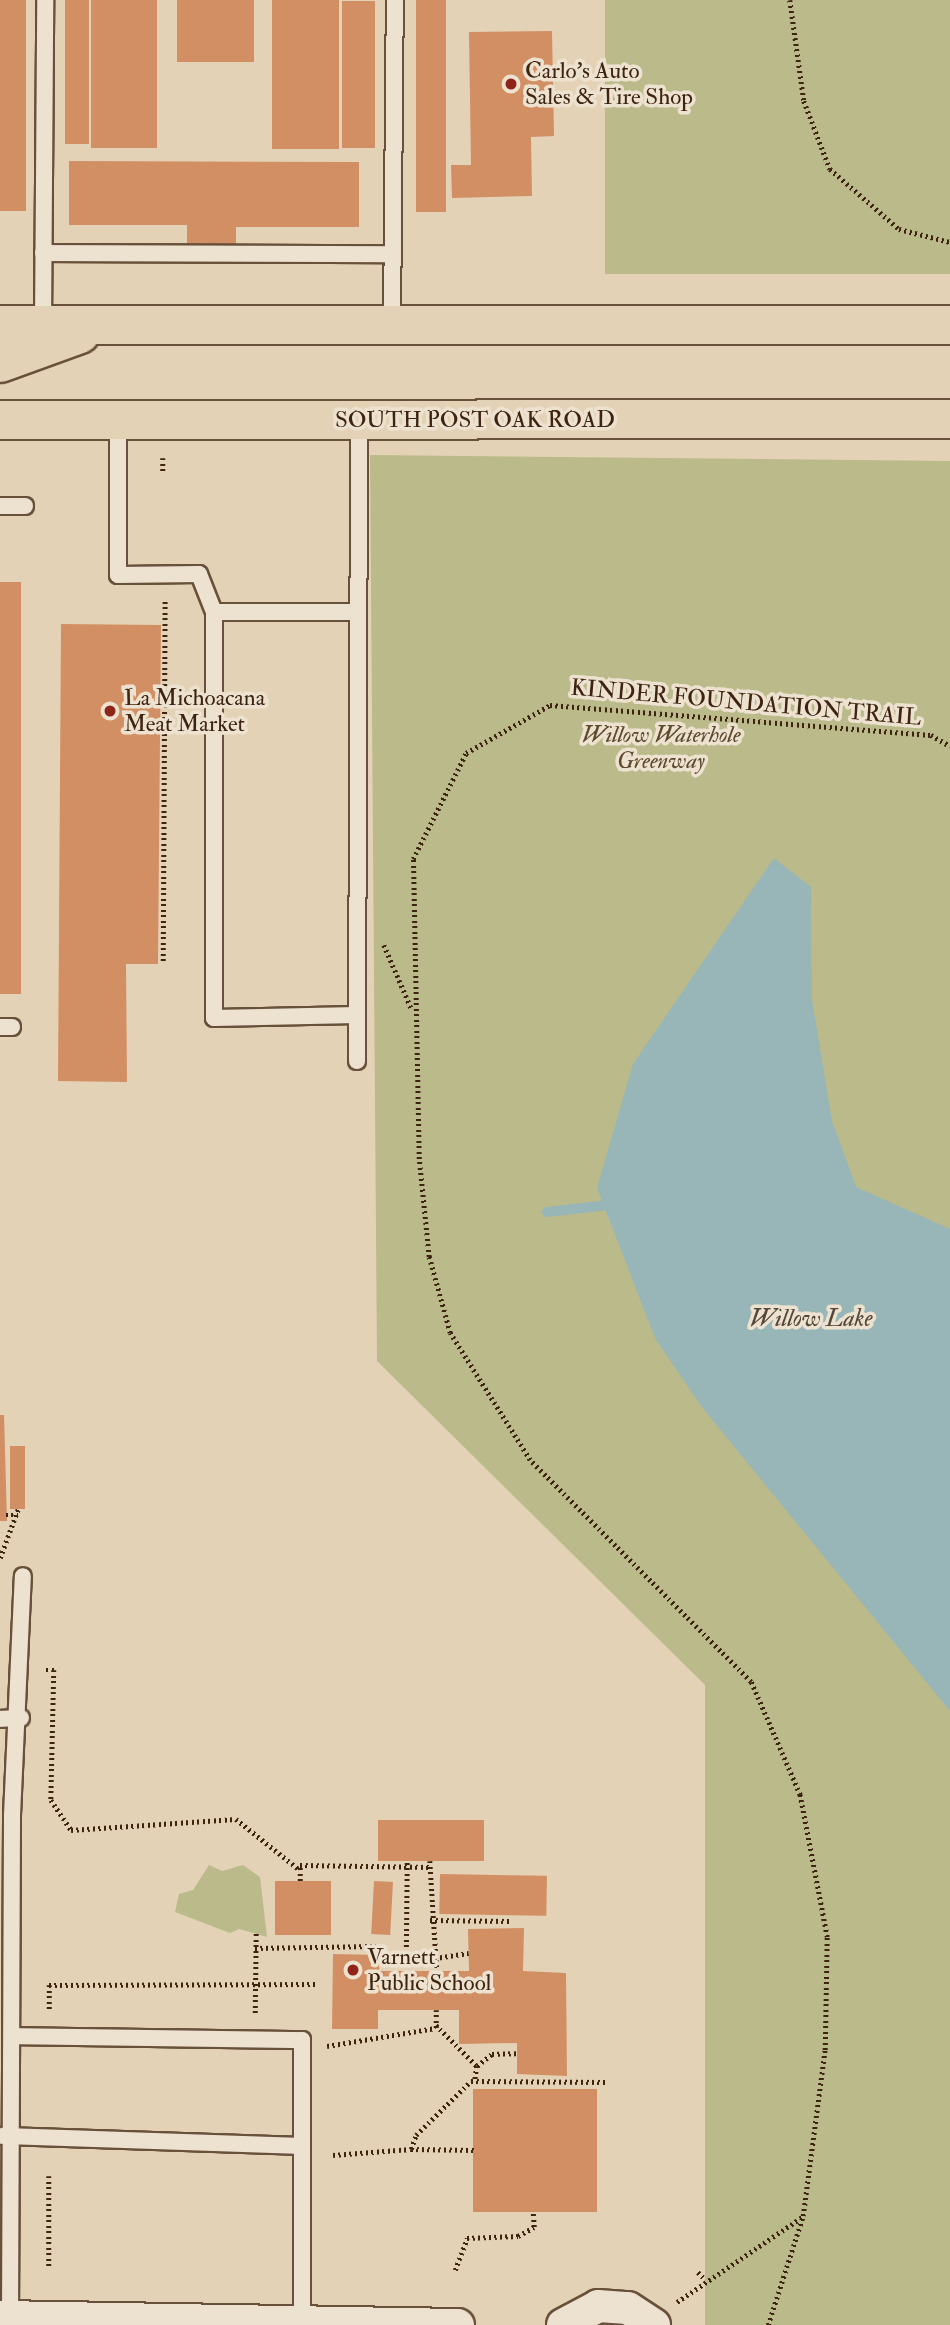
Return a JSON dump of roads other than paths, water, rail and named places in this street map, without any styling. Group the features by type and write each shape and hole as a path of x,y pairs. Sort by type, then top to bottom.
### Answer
{"highway":[{"path":"0,325 950,326"},
{"path":"0,363 105,325"},
{"path":"912,419 950,403"},
{"name":"SOUTH POST OAK ROAD","path":"0,421 950,419"}],"street":[{"path":"563,2325 598,2306 628,2308 653,2324"},
{"path":"5,2318 302,2320 458,2325"}],"lane":[{"path":"43,325 45,0"},
{"path":"392,325 394,0"},
{"path":"43,253 392,254"},
{"path":"118,420 118,575 199,574 214,612 214,1018 357,1016"},
{"path":"357,1061 359,420"},
{"path":"0,506 25,506"},
{"path":"214,612 358,612"},
{"path":"5,2318 6,2136 12,2036 12,1815 21,1718 23,1576"},
{"path":"0,1719 21,1718"},
{"path":"12,2036 255,2040 302,2044 302,2320"},
{"path":"6,2136 70,2143 302,2146"}],"water":[{"name":"Willow Lake","path":"774,858 811,887 812,1000 832,1121 856,1187 950,1229 950,1711 701,1406 655,1338 597,1188 633,1064"}],"waterway":[{"path":"547,1212 617,1204"}],"place":[{"name":"Carlo's Auto Sales & Tire Shop","path":"511,84"},
{"name":"La Michoacana Meat Market","path":"110,711"},
{"name":"Varnett Public School","path":"353,1970"}],"park label":[{"name":"Willow Waterhole Greenway","path":"661,748"}]}
